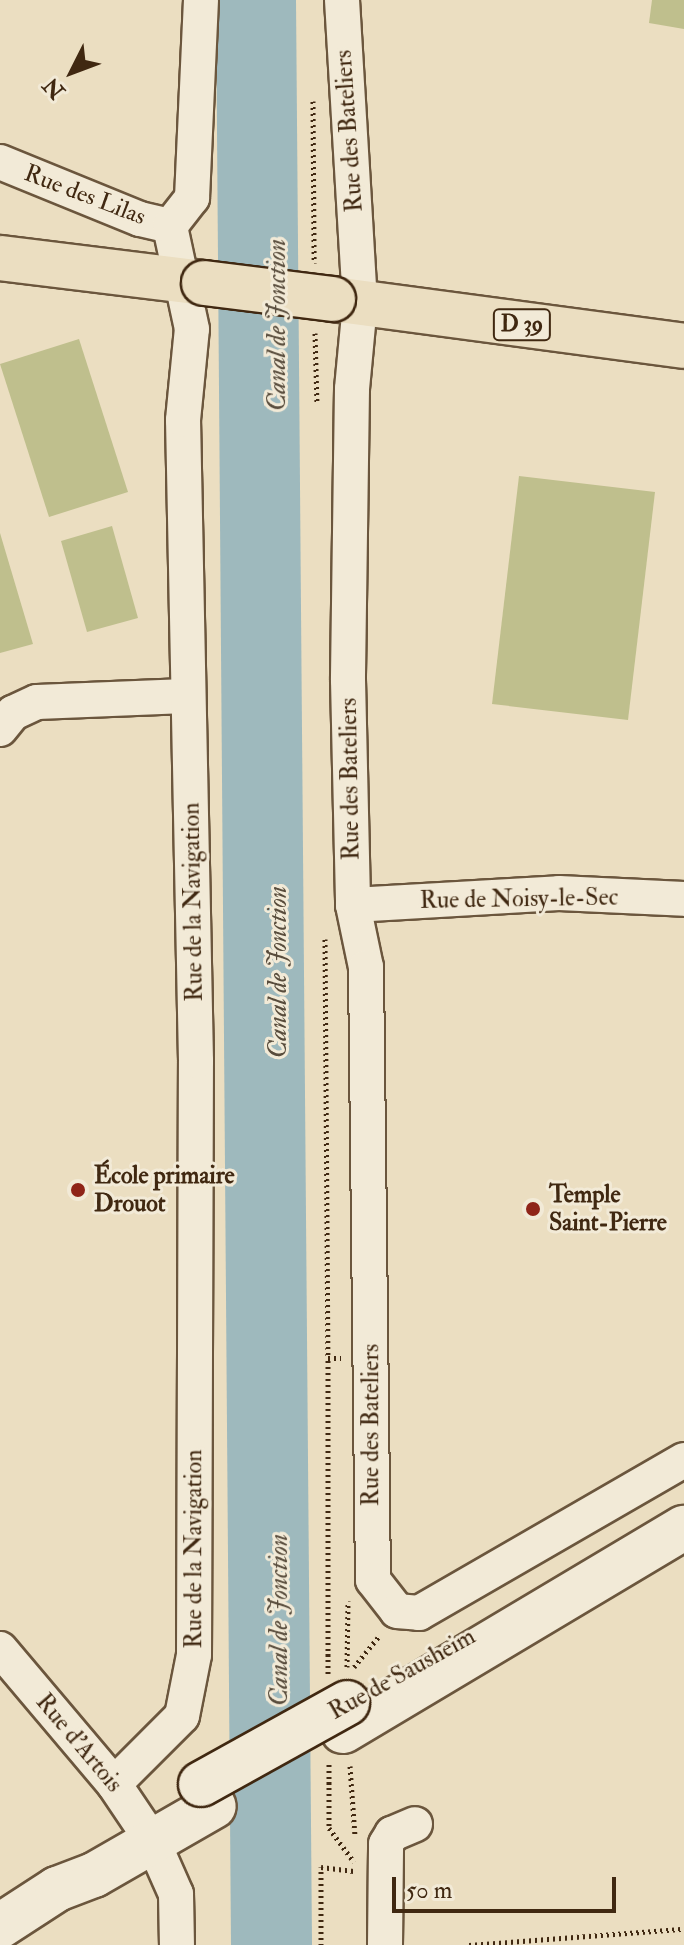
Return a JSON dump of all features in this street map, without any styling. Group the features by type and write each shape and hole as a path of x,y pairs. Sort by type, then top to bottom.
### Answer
{"main road":[{"name":"D 39","path":"0,258 330,298 684,346"},
{"name":"Rue de Sausheim","path":"0,1926 146,1830 340,1717 512,1635 543,1608 684,1528"}],"street":[{"path":"170,226 192,198 201,0"},
{"name":"Rue des Bateliers","path":"342,0 330,298 352,389 348,680 353,905 366,967 373,1580 392,1618"},
{"name":"Rue des Lilas","path":"0,163 140,219 170,226"},
{"name":"Rue de la Navigation","path":"114,1784 182,1716 194,1655 196,1029 186,696 183,420 192,329 192,282 170,226"},
{"path":"0,729 13,713 37,702 186,696"},
{"name":"Rue de Noisy-le-Sec","path":"353,905 559,893 684,899"},
{"name":"Rue de Sausheim","path":"392,1618 419,1613 684,1460"},
{"name":"Rue d'Artois","path":"0,1649 114,1784 146,1830"},
{"path":"385,1945 386,1844 392,1834 415,1824"},
{"path":"146,1830 176,1894 177,1945"}],"path":[{"path":"313,98 330,298 318,420"},
{"path":"325,923 328,1358 340,1717 352,1824"},
{"path":"328,1358 371,1359"},
{"path":"348,1598 329,1828 360,1871 360,1886"},
{"path":"361,1661 392,1618"},
{"path":"321,1945 321,1867 360,1871"},
{"path":"469,1945 684,1929"}],"green space":[{"path":"652,0 684,0 684,29 649,23"},
{"path":"79,339 128,492 49,517 0,364"},
{"path":"519,476 655,492 628,720 492,704"},
{"path":"112,526 138,618 87,632 61,541"},
{"path":"0,533 33,644 0,653"}],"water":[{"name":"Canal de Jonction","path":"216,0 296,0 312,1945 231,1945"}],"place":[{"name":"École primaire Drouot","path":"78,1190"},
{"name":"Temple Saint-Pierre","path":"533,1209"}]}
